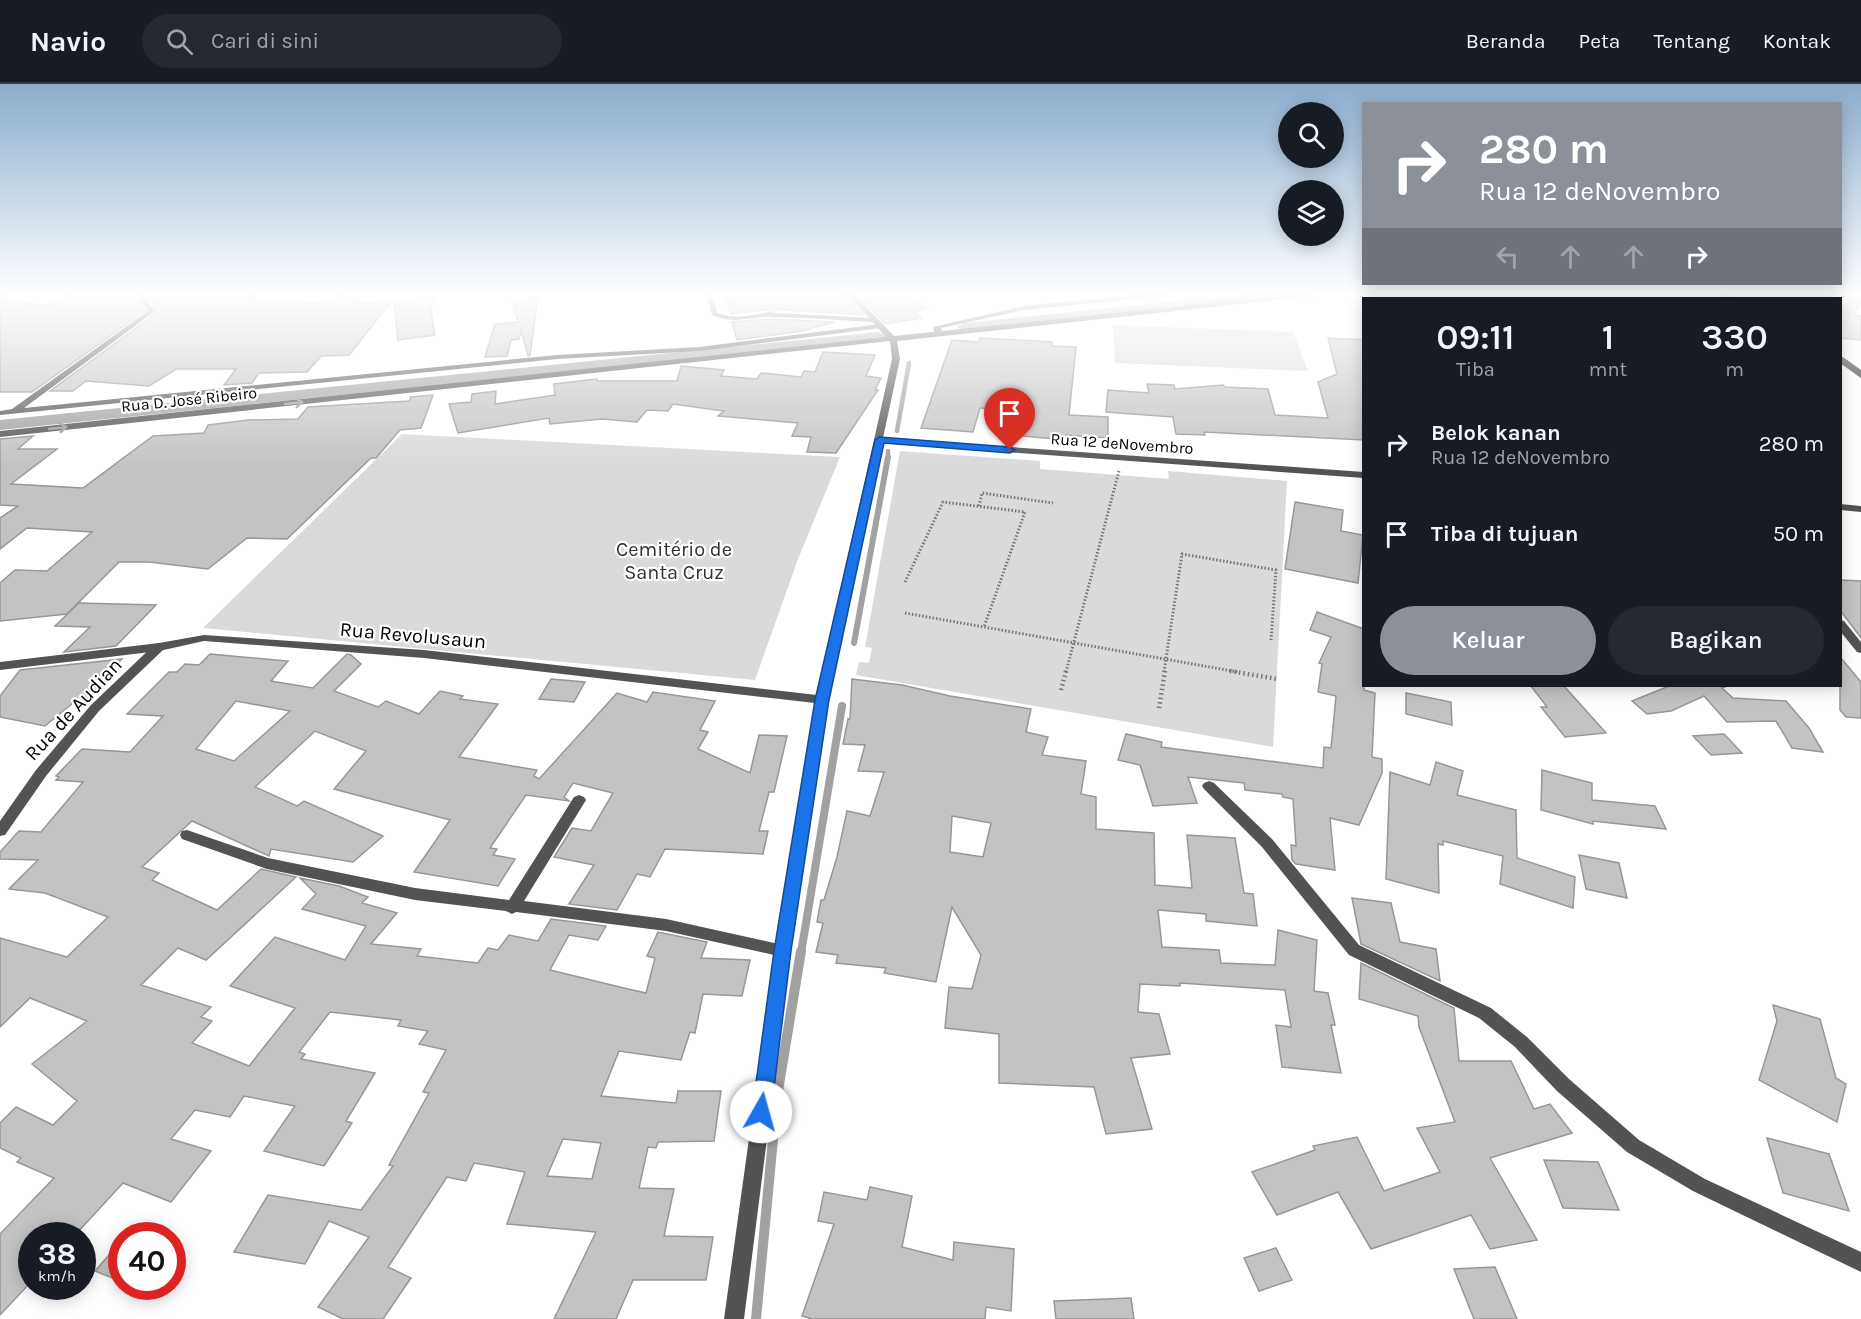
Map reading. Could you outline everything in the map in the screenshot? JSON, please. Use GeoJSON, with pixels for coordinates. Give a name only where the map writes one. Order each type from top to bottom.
{"type":"FeatureCollection","features":[{"type":"Feature","properties":{"kind":"main road"},"geometry":{"type":"LineString","coordinates":[[1842,360],[1861,375]]}},
{"type":"Feature","properties":{"kind":"street"},"geometry":{"type":"LineString","coordinates":[[14,412],[96,352]]}},
{"type":"Feature","properties":{"kind":"street"},"geometry":{"type":"LineString","coordinates":[[0,413],[557,357],[658,352]]}},
{"type":"Feature","properties":{"kind":"street","name":"Rua D. José Ribeiro"},"geometry":{"type":"LineString","coordinates":[[0,434],[782,352]]}},
{"type":"Feature","properties":{"kind":"street"},"geometry":{"type":"LineString","coordinates":[[734,1319],[783,951],[822,700],[896,359],[895,352]]}},
{"type":"Feature","properties":{"kind":"street","name":"Rua 12 deNovembro"},"geometry":{"type":"LineString","coordinates":[[879,440],[1362,475]]}},
{"type":"Feature","properties":{"kind":"street"},"geometry":{"type":"LineString","coordinates":[[1842,507],[1861,509]]}},
{"type":"Feature","properties":{"kind":"street"},"geometry":{"type":"LineString","coordinates":[[1842,625],[1861,649]]}},
{"type":"Feature","properties":{"kind":"street","name":"Rua Revolusaun"},"geometry":{"type":"LineString","coordinates":[[0,666],[159,647],[204,638],[424,654],[822,700]]}},
{"type":"Feature","properties":{"kind":"street","name":"Rua de Audian"},"geometry":{"type":"LineString","coordinates":[[0,831],[40,772],[95,708],[159,647]]}},
{"type":"Feature","properties":{"kind":"street"},"geometry":{"type":"LineString","coordinates":[[1209,786],[1267,843],[1354,950],[1485,1012],[1521,1042],[1563,1085],[1633,1146],[1698,1185],[1861,1262]]}},
{"type":"Feature","properties":{"kind":"street"},"geometry":{"type":"LineString","coordinates":[[512,908],[579,800]]}},
{"type":"Feature","properties":{"kind":"street"},"geometry":{"type":"LineString","coordinates":[[188,835],[278,865],[415,894],[512,908],[666,925],[783,951]]}},
{"type":"Feature","properties":{"kind":"path"},"geometry":{"type":"LineString","coordinates":[[1061,690],[1119,479],[1119,459]]}},
{"type":"Feature","properties":{"kind":"path"},"geometry":{"type":"LineString","coordinates":[[979,506],[982,493],[1053,503]]}},
{"type":"Feature","properties":{"kind":"path"},"geometry":{"type":"LineString","coordinates":[[905,582],[943,502],[1025,512],[984,627]]}},
{"type":"Feature","properties":{"kind":"path"},"geometry":{"type":"LineString","coordinates":[[1160,708],[1182,554],[1276,570],[1271,640]]}},
{"type":"Feature","properties":{"kind":"path"},"geometry":{"type":"LineString","coordinates":[[905,613],[1277,679]]}},
{"type":"Feature","properties":{"kind":"green space"},"geometry":{"type":"Polygon","coordinates":[[[1114,352],[1301,352],[1308,371],[1115,363],[1114,352]]]}},
{"type":"Feature","properties":{"kind":"green space","name":"Cemitério de Santa Cruz"},"geometry":{"type":"Polygon","coordinates":[[[402,434],[840,457],[798,559],[755,680],[203,628],[402,434]]]}},
{"type":"Feature","properties":{"kind":"green space"},"geometry":{"type":"Polygon","coordinates":[[[900,451],[1040,461],[1040,469],[1169,479],[1168,471],[1287,481],[1273,747],[856,675],[859,662],[869,663],[872,648],[865,647],[900,451]]]}},
{"type":"Feature","properties":{"kind":"building"},"geometry":{"type":"Polygon","coordinates":[[[0,352],[88,352],[32,392],[0,392],[0,352]]]}},
{"type":"Feature","properties":{"kind":"building"},"geometry":{"type":"Polygon","coordinates":[[[104,352],[352,352],[349,355],[321,356],[307,372],[259,373],[252,383],[224,385],[236,369],[176,369],[149,386],[86,381],[73,391],[50,391],[104,352]]]}},
{"type":"Feature","properties":{"kind":"building"},"geometry":{"type":"Polygon","coordinates":[[[487,352],[508,352],[507,356],[485,357],[487,352]]]}},
{"type":"Feature","properties":{"kind":"building"},"geometry":{"type":"Polygon","coordinates":[[[823,352],[875,355],[866,376],[881,378],[875,390],[878,390],[836,453],[807,452],[811,437],[792,436],[798,423],[718,416],[724,411],[673,404],[668,411],[647,410],[637,422],[602,419],[550,424],[549,418],[458,433],[449,404],[471,402],[472,394],[496,391],[495,404],[555,395],[554,384],[597,379],[597,381],[677,381],[681,366],[724,370],[721,376],[757,379],[761,373],[801,377],[804,371],[815,372],[823,352]]]}},
{"type":"Feature","properties":{"kind":"building"},"geometry":{"type":"Polygon","coordinates":[[[948,352],[1076,352],[1069,415],[1108,417],[1108,438],[1066,435],[1066,440],[1009,435],[1014,410],[980,408],[973,432],[921,428],[948,352]]]}},
{"type":"Feature","properties":{"kind":"building"},"geometry":{"type":"Polygon","coordinates":[[[1331,352],[1362,352],[1362,440],[1204,432],[1205,435],[1176,434],[1173,417],[1106,412],[1108,390],[1149,393],[1147,384],[1174,385],[1175,389],[1223,385],[1225,387],[1268,389],[1275,415],[1328,418],[1318,382],[1337,374],[1331,352]]]}},
{"type":"Feature","properties":{"kind":"building"},"geometry":{"type":"Polygon","coordinates":[[[433,395],[421,428],[400,430],[376,458],[371,458],[287,539],[247,538],[208,569],[149,562],[119,562],[67,614],[0,621],[0,583],[15,570],[47,571],[92,532],[27,528],[0,549],[0,518],[18,506],[0,505],[0,439],[33,436],[18,449],[57,449],[11,484],[83,488],[153,436],[204,433],[208,425],[248,420],[298,419],[308,407],[409,401],[411,397],[433,395]]]}},
{"type":"Feature","properties":{"kind":"building"},"geometry":{"type":"Polygon","coordinates":[[[1295,502],[1343,510],[1341,531],[1362,535],[1358,583],[1285,569],[1295,502]]]}},
{"type":"Feature","properties":{"kind":"building"},"geometry":{"type":"Polygon","coordinates":[[[1842,580],[1861,581],[1861,638],[1842,613],[1842,580]]]}},
{"type":"Feature","properties":{"kind":"building"},"geometry":{"type":"Polygon","coordinates":[[[79,603],[156,605],[116,646],[64,652],[90,627],[55,626],[79,603]]]}},
{"type":"Feature","properties":{"kind":"building"},"geometry":{"type":"Polygon","coordinates":[[[1317,612],[1362,628],[1362,687],[1364,690],[1375,693],[1372,757],[1382,759],[1382,773],[1359,825],[1330,818],[1335,870],[1296,864],[1292,860],[1291,845],[1296,846],[1293,799],[1283,797],[1282,794],[1245,790],[1244,783],[1188,777],[1197,803],[1153,806],[1140,765],[1118,760],[1126,734],[1162,742],[1161,747],[1323,768],[1324,747],[1331,748],[1336,696],[1318,692],[1322,664],[1319,663],[1331,637],[1310,630],[1317,612]]]}},
{"type":"Feature","properties":{"kind":"building"},"geometry":{"type":"Polygon","coordinates":[[[210,654],[288,661],[271,681],[313,688],[347,654],[351,655],[361,664],[334,691],[378,707],[386,701],[419,714],[440,691],[463,696],[460,699],[498,704],[459,757],[537,770],[534,776],[539,779],[617,693],[647,702],[653,692],[715,701],[700,730],[708,732],[698,749],[750,773],[759,735],[787,736],[774,792],[769,792],[759,831],[768,831],[763,854],[665,849],[650,877],[637,874],[617,910],[569,904],[594,865],[554,857],[572,828],[591,831],[613,793],[573,783],[564,797],[569,801],[526,795],[490,848],[497,849],[493,855],[515,859],[498,886],[414,872],[450,820],[334,789],[366,751],[315,731],[255,787],[297,806],[304,801],[383,836],[353,862],[271,849],[269,856],[192,821],[142,867],[159,873],[152,880],[217,910],[261,869],[296,877],[206,960],[178,948],[141,985],[211,1007],[201,1017],[212,1021],[192,1043],[249,1066],[295,1008],[230,986],[275,937],[345,960],[366,926],[302,909],[316,894],[300,878],[339,886],[368,897],[362,903],[397,913],[371,944],[421,949],[417,956],[478,963],[488,948],[498,950],[509,935],[538,941],[551,919],[606,926],[598,940],[569,935],[550,970],[646,993],[655,958],[647,956],[658,932],[707,942],[701,958],[750,960],[742,996],[703,994],[695,1033],[690,1032],[681,1060],[619,1051],[601,1096],[676,1103],[678,1091],[721,1091],[714,1141],[658,1142],[656,1148],[648,1147],[639,1188],[674,1189],[664,1236],[713,1237],[706,1280],[633,1280],[616,1319],[554,1319],[596,1232],[507,1224],[525,1172],[474,1163],[466,1181],[447,1177],[388,1267],[411,1278],[383,1319],[343,1319],[318,1307],[369,1237],[329,1221],[305,1264],[234,1252],[268,1195],[361,1210],[393,1166],[389,1165],[429,1093],[423,1092],[446,1050],[419,1044],[428,1031],[398,1026],[401,1020],[330,1012],[299,1052],[305,1054],[301,1059],[375,1073],[346,1121],[352,1123],[324,1166],[264,1151],[295,1106],[244,1096],[230,1117],[195,1110],[171,1139],[211,1151],[171,1202],[123,1183],[87,1222],[18,1222],[18,1296],[0,1315],[0,1234],[54,1178],[17,1162],[21,1158],[0,1148],[0,1123],[16,1107],[53,1125],[77,1101],[32,1064],[87,1021],[30,998],[0,1027],[0,938],[67,957],[108,917],[45,893],[9,889],[38,860],[0,859],[0,852],[19,831],[41,832],[83,782],[56,780],[59,777],[56,776],[82,749],[130,752],[163,716],[127,714],[169,672],[177,672],[185,664],[199,665],[210,654]],[[236,701],[196,749],[234,761],[290,711],[236,701]],[[563,1139],[547,1176],[592,1179],[601,1143],[563,1139]]]}},
{"type":"Feature","properties":{"kind":"building"},"geometry":{"type":"Polygon","coordinates":[[[122,659],[97,684],[104,685],[80,704],[73,703],[45,726],[0,717],[0,696],[20,670],[122,659]]]}},
{"type":"Feature","properties":{"kind":"building"},"geometry":{"type":"Polygon","coordinates":[[[1842,659],[1861,682],[1861,718],[1846,717],[1840,710],[1842,659]]]}},
{"type":"Feature","properties":{"kind":"building"},"geometry":{"type":"Polygon","coordinates":[[[551,679],[585,682],[574,702],[539,699],[551,679]]]}},
{"type":"Feature","properties":{"kind":"building"},"geometry":{"type":"Polygon","coordinates":[[[852,679],[902,685],[950,696],[1031,709],[1026,732],[1048,737],[1042,755],[1086,761],[1081,794],[1096,797],[1096,829],[1154,833],[1155,885],[1192,888],[1187,835],[1235,838],[1244,893],[1253,894],[1257,926],[1206,921],[1206,914],[1158,910],[1162,947],[1219,950],[1221,963],[1275,965],[1278,930],[1317,940],[1314,991],[1328,993],[1335,1025],[1331,1025],[1341,1073],[1282,1067],[1276,1025],[1291,1027],[1285,990],[1180,983],[1180,986],[1140,984],[1138,1012],[1159,1014],[1170,1054],[1131,1058],[1152,1129],[1106,1134],[1094,1087],[999,1083],[999,1034],[945,1028],[949,987],[972,989],[981,955],[952,907],[936,982],[884,973],[886,968],[836,963],[838,955],[816,952],[823,923],[817,922],[821,900],[824,900],[837,857],[847,811],[870,816],[884,772],[858,771],[865,745],[843,744],[848,719],[850,719],[852,679]],[[952,816],[950,852],[983,857],[991,823],[952,816]]]}},
{"type":"Feature","properties":{"kind":"building"},"geometry":{"type":"Polygon","coordinates":[[[1532,687],[1565,687],[1606,733],[1565,737],[1541,707],[1547,707],[1532,687]]]}},
{"type":"Feature","properties":{"kind":"building"},"geometry":{"type":"Polygon","coordinates":[[[1667,687],[1724,687],[1722,688],[1733,698],[1786,701],[1809,728],[1823,752],[1792,748],[1776,721],[1727,722],[1704,696],[1671,711],[1647,714],[1632,701],[1667,687]]]}},
{"type":"Feature","properties":{"kind":"building"},"geometry":{"type":"Polygon","coordinates":[[[1406,693],[1451,702],[1452,725],[1406,714],[1406,693]]]}},
{"type":"Feature","properties":{"kind":"building"},"geometry":{"type":"Polygon","coordinates":[[[1724,734],[1742,753],[1711,755],[1693,736],[1724,734]]]}},
{"type":"Feature","properties":{"kind":"building"},"geometry":{"type":"Polygon","coordinates":[[[1436,762],[1463,771],[1457,795],[1516,810],[1517,858],[1575,877],[1573,908],[1500,884],[1503,856],[1443,841],[1443,845],[1438,844],[1439,893],[1386,879],[1390,772],[1430,785],[1436,762]]]}},
{"type":"Feature","properties":{"kind":"building"},"geometry":{"type":"Polygon","coordinates":[[[1542,770],[1592,783],[1592,800],[1655,806],[1666,829],[1593,821],[1593,824],[1541,810],[1542,770]]]}},
{"type":"Feature","properties":{"kind":"building"},"geometry":{"type":"Polygon","coordinates":[[[1579,855],[1619,863],[1627,898],[1586,889],[1579,855]]]}},
{"type":"Feature","properties":{"kind":"building"},"geometry":{"type":"Polygon","coordinates":[[[1352,898],[1391,903],[1400,942],[1436,949],[1440,981],[1361,944],[1352,898]]]}},
{"type":"Feature","properties":{"kind":"building"},"geometry":{"type":"Polygon","coordinates":[[[1361,963],[1454,1008],[1459,1061],[1511,1061],[1534,1109],[1550,1104],[1572,1133],[1490,1158],[1537,1240],[1490,1249],[1471,1215],[1371,1249],[1338,1192],[1277,1215],[1252,1172],[1315,1150],[1313,1146],[1357,1137],[1384,1191],[1440,1172],[1417,1128],[1455,1122],[1419,1027],[1418,1016],[1359,999],[1361,963]]]}},
{"type":"Feature","properties":{"kind":"building"},"geometry":{"type":"Polygon","coordinates":[[[1773,1005],[1820,1019],[1836,1078],[1846,1084],[1837,1122],[1759,1080],[1777,1021],[1773,1005]]]}},
{"type":"Feature","properties":{"kind":"building"},"geometry":{"type":"Polygon","coordinates":[[[1767,1138],[1829,1154],[1849,1211],[1783,1193],[1767,1138]]]}},
{"type":"Feature","properties":{"kind":"building"},"geometry":{"type":"Polygon","coordinates":[[[1544,1160],[1598,1162],[1619,1210],[1563,1208],[1544,1160]]]}},
{"type":"Feature","properties":{"kind":"building"},"geometry":{"type":"Polygon","coordinates":[[[870,1187],[912,1196],[902,1247],[953,1260],[954,1242],[1014,1249],[1011,1311],[986,1307],[985,1319],[812,1319],[802,1316],[834,1224],[818,1221],[824,1192],[867,1200],[870,1187]]]}},
{"type":"Feature","properties":{"kind":"building"},"geometry":{"type":"Polygon","coordinates":[[[1276,1248],[1292,1280],[1259,1291],[1244,1258],[1276,1248]]]}},
{"type":"Feature","properties":{"kind":"building"},"geometry":{"type":"Polygon","coordinates":[[[108,1256],[108,1276],[96,1270],[108,1256]]]}},
{"type":"Feature","properties":{"kind":"building"},"geometry":{"type":"Polygon","coordinates":[[[1495,1267],[1517,1319],[1474,1319],[1454,1269],[1495,1267]]]}},
{"type":"Feature","properties":{"kind":"building"},"geometry":{"type":"Polygon","coordinates":[[[1131,1298],[1134,1319],[1056,1319],[1054,1301],[1131,1298]]]}},
{"type":"Feature","properties":{"kind":"waterway"},"geometry":{"type":"LineString","coordinates":[[0,425],[725,352]]}},
{"type":"Feature","properties":{"kind":"waterway"},"geometry":{"type":"LineString","coordinates":[[897,431],[909,363]]}},
{"type":"Feature","properties":{"kind":"waterway"},"geometry":{"type":"LineString","coordinates":[[888,451],[888,457]]}},
{"type":"Feature","properties":{"kind":"waterway"},"geometry":{"type":"LineString","coordinates":[[854,643],[888,457]]}},
{"type":"Feature","properties":{"kind":"waterway"},"geometry":{"type":"LineString","coordinates":[[801,953],[842,706]]}},
{"type":"Feature","properties":{"kind":"waterway"},"geometry":{"type":"LineString","coordinates":[[756,1319],[777,1097],[801,951]]}},
{"type":"Feature","properties":{"kind":"route"},"geometry":{"type":"LineString","coordinates":[[761,1112],[783,951],[822,700],[879,440],[1010,450]]}}]}
